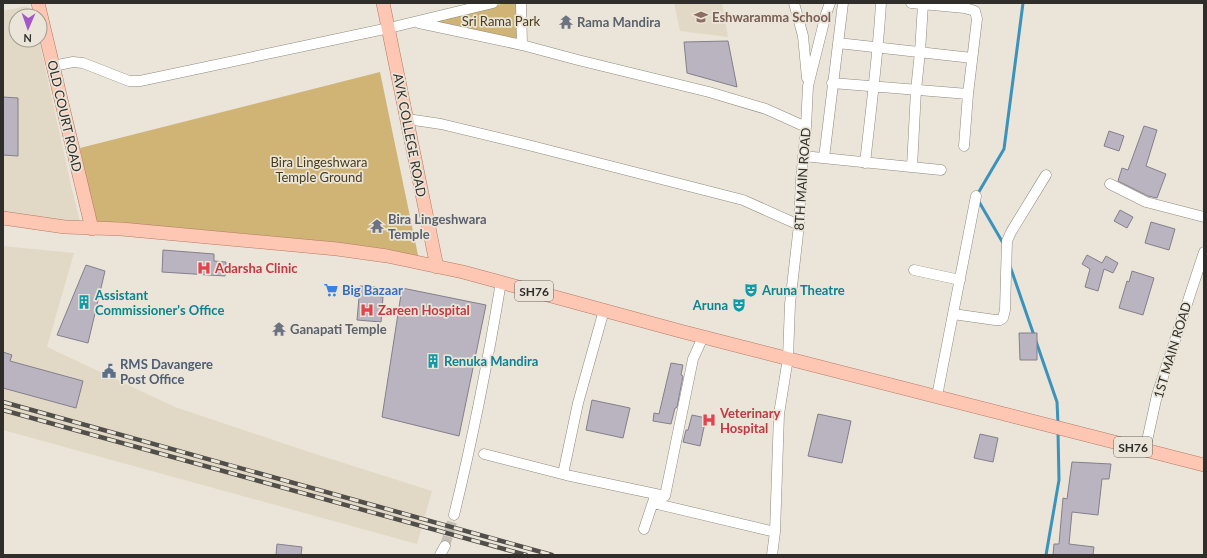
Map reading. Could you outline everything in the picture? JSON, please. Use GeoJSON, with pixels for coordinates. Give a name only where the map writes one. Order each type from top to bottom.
{"type":"FeatureCollection","features":[{"type":"Feature","properties":{"kind":"main road","name":"OLD COURT ROAD"},"geometry":{"type":"LineString","coordinates":[[38,3],[92,229]]}},
{"type":"Feature","properties":{"kind":"main road","name":"AVK COLLEGE ROAD"},"geometry":{"type":"LineString","coordinates":[[383,3],[437,267]]}},
{"type":"Feature","properties":{"kind":"main road","name":"SH76"},"geometry":{"type":"LineString","coordinates":[[3,218],[65,227],[120,230],[337,249],[387,256],[501,282],[702,336],[1204,465]]}},
{"type":"Feature","properties":{"kind":"street"},"geometry":{"type":"LineString","coordinates":[[53,66],[73,62],[83,63],[129,81],[140,81],[389,28],[493,3]]}},
{"type":"Feature","properties":{"kind":"street"},"geometry":{"type":"LineString","coordinates":[[521,3],[522,45]]}},
{"type":"Feature","properties":{"kind":"street"},"geometry":{"type":"LineString","coordinates":[[794,3],[804,36],[808,86]]}},
{"type":"Feature","properties":{"kind":"street","name":"8TH MAIN ROAD"},"geometry":{"type":"LineString","coordinates":[[772,555],[779,414],[788,358],[790,304],[799,225],[808,86],[830,3]]}},
{"type":"Feature","properties":{"kind":"street"},"geometry":{"type":"LineString","coordinates":[[824,158],[843,3]]}},
{"type":"Feature","properties":{"kind":"street"},"geometry":{"type":"LineString","coordinates":[[865,162],[873,86],[879,47],[881,3]]}},
{"type":"Feature","properties":{"kind":"street"},"geometry":{"type":"LineString","coordinates":[[911,3],[965,8],[975,11],[977,19],[968,94],[964,146]]}},
{"type":"Feature","properties":{"kind":"street"},"geometry":{"type":"LineString","coordinates":[[912,167],[923,4]]}},
{"type":"Feature","properties":{"kind":"street"},"geometry":{"type":"LineString","coordinates":[[415,22],[522,45],[710,92],[766,109],[806,127]]}},
{"type":"Feature","properties":{"kind":"street"},"geometry":{"type":"LineString","coordinates":[[838,43],[972,58]]}},
{"type":"Feature","properties":{"kind":"street"},"geometry":{"type":"LineString","coordinates":[[832,83],[968,94]]}},
{"type":"Feature","properties":{"kind":"street"},"geometry":{"type":"LineString","coordinates":[[407,118],[441,124],[532,146],[743,200],[799,225]]}},
{"type":"Feature","properties":{"kind":"street"},"geometry":{"type":"LineString","coordinates":[[803,156],[941,170]]}},
{"type":"Feature","properties":{"kind":"street"},"geometry":{"type":"LineString","coordinates":[[953,314],[995,320],[1000,320],[1003,318],[1005,310],[1007,241],[1046,174]]}},
{"type":"Feature","properties":{"kind":"street"},"geometry":{"type":"LineString","coordinates":[[1110,184],[1146,202],[1204,217]]}},
{"type":"Feature","properties":{"kind":"street"},"geometry":{"type":"LineString","coordinates":[[937,396],[976,196]]}},
{"type":"Feature","properties":{"kind":"street","name":"1ST MAIN ROAD"},"geometry":{"type":"LineString","coordinates":[[1145,450],[1157,395],[1204,252]]}},
{"type":"Feature","properties":{"kind":"street"},"geometry":{"type":"LineString","coordinates":[[914,270],[960,280]]}},
{"type":"Feature","properties":{"kind":"street"},"geometry":{"type":"LineString","coordinates":[[454,515],[469,455],[501,282]]}},
{"type":"Feature","properties":{"kind":"street"},"geometry":{"type":"LineString","coordinates":[[563,474],[578,403],[604,310]]}},
{"type":"Feature","properties":{"kind":"street"},"geometry":{"type":"LineString","coordinates":[[654,499],[665,496],[693,359],[702,336]]}},
{"type":"Feature","properties":{"kind":"street"},"geometry":{"type":"LineString","coordinates":[[484,454],[563,474],[774,532]]}},
{"type":"Feature","properties":{"kind":"street"},"geometry":{"type":"LineString","coordinates":[[644,529],[654,499]]}},
{"type":"Feature","properties":{"kind":"shaded area","name":"Eshwaramma School"},"geometry":{"type":"Polygon","coordinates":[[[674,3],[722,3],[728,37],[680,31],[674,3]]]}},
{"type":"Feature","properties":{"kind":"shaded area"},"geometry":{"type":"Polygon","coordinates":[[[27,6],[28,8],[17,8],[27,6]]]}},
{"type":"Feature","properties":{"kind":"shaded area"},"geometry":{"type":"Polygon","coordinates":[[[8,10],[8,48],[41,48],[82,229],[3,220],[3,11],[8,10]]]}},
{"type":"Feature","properties":{"kind":"shaded area"},"geometry":{"type":"Polygon","coordinates":[[[3,246],[74,253],[47,347],[175,407],[432,491],[417,544],[3,430],[3,246]]]}},
{"type":"Feature","properties":{"kind":"green space","name":"Sri Rama Park"},"geometry":{"type":"Polygon","coordinates":[[[506,3],[517,3],[520,43],[427,22],[506,3]]]}},
{"type":"Feature","properties":{"kind":"green space","name":"Bira Lingeshwara Temple Ground"},"geometry":{"type":"Polygon","coordinates":[[[380,72],[419,260],[97,226],[80,148],[380,72]]]}},
{"type":"Feature","properties":{"kind":"building"},"geometry":{"type":"Polygon","coordinates":[[[728,41],[737,87],[687,73],[684,42],[728,41]]]}},
{"type":"Feature","properties":{"kind":"building"},"geometry":{"type":"Polygon","coordinates":[[[3,97],[18,98],[18,156],[3,155],[3,97]]]}},
{"type":"Feature","properties":{"kind":"building"},"geometry":{"type":"Polygon","coordinates":[[[1144,126],[1157,130],[1146,166],[1166,174],[1157,198],[1148,196],[1118,181],[1122,168],[1128,170],[1144,126]]]}},
{"type":"Feature","properties":{"kind":"building"},"geometry":{"type":"Polygon","coordinates":[[[1109,131],[1124,136],[1119,151],[1104,146],[1109,131]]]}},
{"type":"Feature","properties":{"kind":"building"},"geometry":{"type":"Polygon","coordinates":[[[1120,210],[1133,217],[1127,228],[1114,221],[1120,210]]]}},
{"type":"Feature","properties":{"kind":"building"},"geometry":{"type":"Polygon","coordinates":[[[1151,222],[1175,229],[1169,250],[1145,243],[1151,222]]]}},
{"type":"Feature","properties":{"kind":"building"},"geometry":{"type":"Polygon","coordinates":[[[163,250],[214,254],[214,261],[226,262],[225,276],[162,272],[163,250]]]}},
{"type":"Feature","properties":{"kind":"building"},"geometry":{"type":"Polygon","coordinates":[[[1087,255],[1102,263],[1106,256],[1118,263],[1113,273],[1104,269],[1098,291],[1085,287],[1090,269],[1082,264],[1087,255]]]}},
{"type":"Feature","properties":{"kind":"building","name":"Assistant Commissioner's Office"},"geometry":{"type":"Polygon","coordinates":[[[86,265],[105,271],[88,343],[57,335],[86,265]]]}},
{"type":"Feature","properties":{"kind":"building"},"geometry":{"type":"Polygon","coordinates":[[[1132,271],[1154,278],[1143,315],[1119,308],[1127,281],[1129,282],[1132,271]]]}},
{"type":"Feature","properties":{"kind":"building"},"geometry":{"type":"Polygon","coordinates":[[[360,286],[376,287],[376,296],[383,297],[381,322],[357,320],[360,286]]]}},
{"type":"Feature","properties":{"kind":"building","name":"Renuka Mandira"},"geometry":{"type":"Polygon","coordinates":[[[402,288],[486,305],[459,436],[382,417],[402,288]]]}},
{"type":"Feature","properties":{"kind":"building"},"geometry":{"type":"Polygon","coordinates":[[[1019,333],[1037,333],[1037,360],[1020,360],[1019,333]]]}},
{"type":"Feature","properties":{"kind":"building"},"geometry":{"type":"Polygon","coordinates":[[[3,352],[12,355],[10,361],[83,381],[76,408],[3,388],[3,352]]]}},
{"type":"Feature","properties":{"kind":"building"},"geometry":{"type":"Polygon","coordinates":[[[671,363],[683,365],[681,375],[683,376],[677,407],[675,408],[671,424],[653,421],[654,413],[659,414],[671,363]]]}},
{"type":"Feature","properties":{"kind":"building"},"geometry":{"type":"Polygon","coordinates":[[[592,400],[630,408],[623,438],[586,430],[592,400]]]}},
{"type":"Feature","properties":{"kind":"building"},"geometry":{"type":"Polygon","coordinates":[[[818,414],[851,421],[842,463],[808,456],[818,414]]]}},
{"type":"Feature","properties":{"kind":"building"},"geometry":{"type":"Polygon","coordinates":[[[692,415],[706,418],[700,446],[683,442],[692,415]]]}},
{"type":"Feature","properties":{"kind":"building"},"geometry":{"type":"Polygon","coordinates":[[[980,434],[998,438],[993,462],[974,458],[980,434]]]}},
{"type":"Feature","properties":{"kind":"building"},"geometry":{"type":"Polygon","coordinates":[[[1072,462],[1111,464],[1109,479],[1102,479],[1098,515],[1072,512],[1069,544],[1094,547],[1093,555],[1053,555],[1054,544],[1059,544],[1063,498],[1067,499],[1072,462]]]}},
{"type":"Feature","properties":{"kind":"building"},"geometry":{"type":"Polygon","coordinates":[[[277,544],[302,547],[301,555],[276,555],[277,544]]]}},
{"type":"Feature","properties":{"kind":"waterway"},"geometry":{"type":"LineString","coordinates":[[977,195],[1004,149],[1023,3]]}},
{"type":"Feature","properties":{"kind":"waterway"},"geometry":{"type":"LineString","coordinates":[[978,200],[1003,243]]}},
{"type":"Feature","properties":{"kind":"waterway"},"geometry":{"type":"LineString","coordinates":[[1010,266],[1057,402],[1058,424]]}},
{"type":"Feature","properties":{"kind":"waterway"},"geometry":{"type":"LineString","coordinates":[[1046,555],[1059,480],[1058,432]]}},
{"type":"Feature","properties":{"kind":"tunnel"},"geometry":{"type":"LineString","coordinates":[[445,546],[454,515]]}},
{"type":"Feature","properties":{"kind":"railway"},"geometry":{"type":"LineString","coordinates":[[3,402],[552,555]]}},
{"type":"Feature","properties":{"kind":"railway"},"geometry":{"type":"LineString","coordinates":[[3,410],[526,555]]}},
{"type":"Feature","properties":{"kind":"place","name":"Eshwaramma School"},"geometry":{"type":"Point","coordinates":[701,17]}},
{"type":"Feature","properties":{"kind":"place","name":"Rama Mandira"},"geometry":{"type":"Point","coordinates":[566,22]}},
{"type":"Feature","properties":{"kind":"place","name":"Bira Lingeshwara Temple"},"geometry":{"type":"Point","coordinates":[377,226]}},
{"type":"Feature","properties":{"kind":"place","name":"Adarsha Clinic"},"geometry":{"type":"Point","coordinates":[204,268]}},
{"type":"Feature","properties":{"kind":"place","name":"Big Bazaar"},"geometry":{"type":"Point","coordinates":[331,290]}},
{"type":"Feature","properties":{"kind":"place","name":"Aruna Theatre"},"geometry":{"type":"Point","coordinates":[751,290]}},
{"type":"Feature","properties":{"kind":"place","name":"Assistant Commissioner's Office"},"geometry":{"type":"Point","coordinates":[84,302]}},
{"type":"Feature","properties":{"kind":"place","name":"Aruna"},"geometry":{"type":"Point","coordinates":[739,305]}},
{"type":"Feature","properties":{"kind":"place","name":"Zareen Hospital"},"geometry":{"type":"Point","coordinates":[367,310]}},
{"type":"Feature","properties":{"kind":"place","name":"Ganapati Temple"},"geometry":{"type":"Point","coordinates":[279,329]}},
{"type":"Feature","properties":{"kind":"place","name":"Renuka Mandira"},"geometry":{"type":"Point","coordinates":[433,361]}},
{"type":"Feature","properties":{"kind":"place","name":"RMS Davangere Post Office"},"geometry":{"type":"Point","coordinates":[109,371]}},
{"type":"Feature","properties":{"kind":"place","name":"Veterinary Hospital"},"geometry":{"type":"Point","coordinates":[709,420]}}]}
